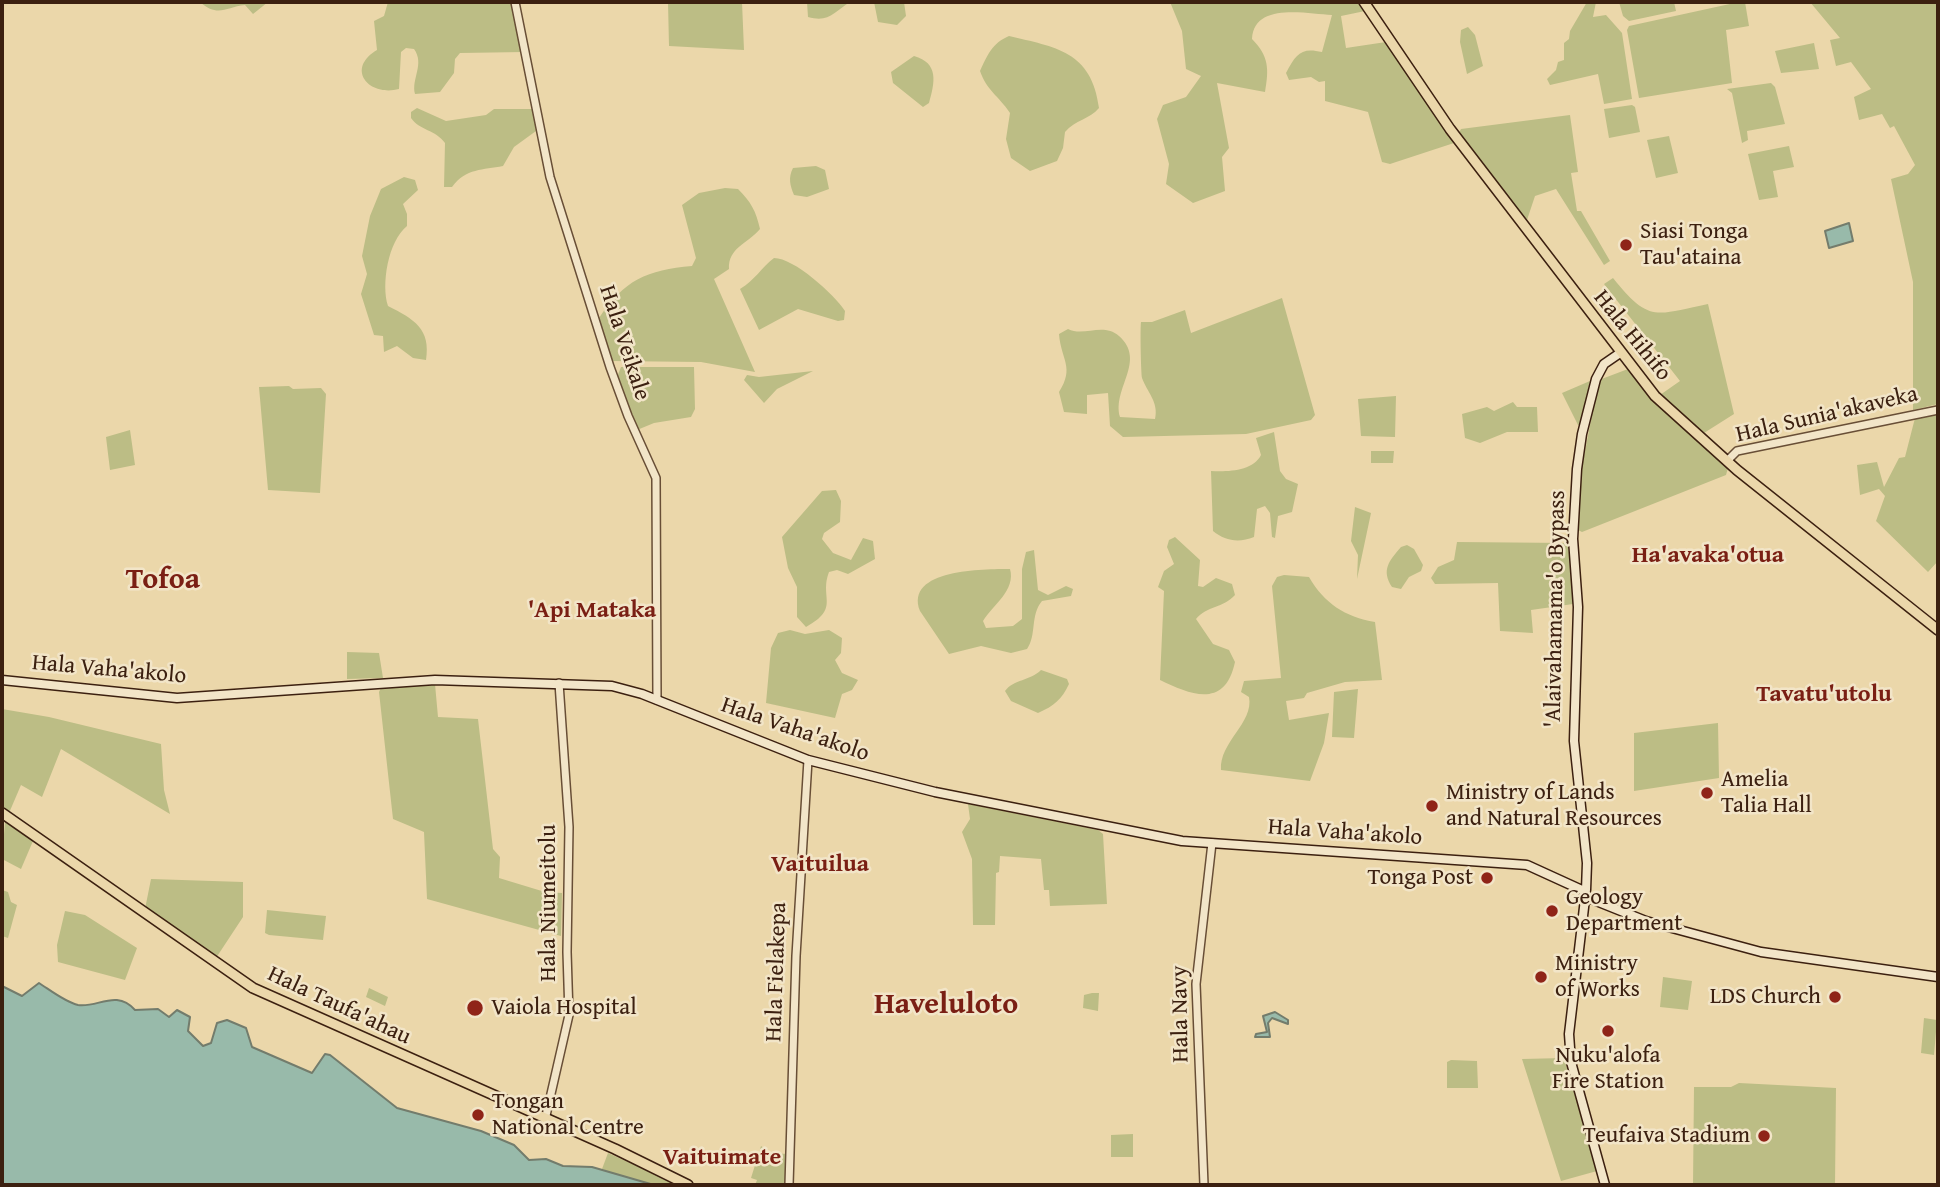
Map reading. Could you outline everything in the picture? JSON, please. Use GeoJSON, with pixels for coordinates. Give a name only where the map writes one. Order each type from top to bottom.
{"type":"FeatureCollection","features":[{"type":"Feature","properties":{"kind":"main road","name":"Hala Hihifo"},"geometry":{"type":"LineString","coordinates":[[1364,2],[1450,129],[1655,396],[1727,461],[1938,630]]}},
{"type":"Feature","properties":{"kind":"main road","name":"'Alaivahamama'o Bypass"},"geometry":{"type":"LineString","coordinates":[[1588,895],[1574,741],[1578,607],[1573,539],[1582,434],[1595,379],[1604,364],[1620,353]]}},
{"type":"Feature","properties":{"kind":"main road","name":"Hala Vaha'akolo"},"geometry":{"type":"LineString","coordinates":[[2,680],[177,698],[435,680],[612,686],[657,700],[808,760],[906,786],[1158,837],[1516,864],[1534,868],[1605,904],[1646,921],[1761,952],[1938,977]]}},
{"type":"Feature","properties":{"kind":"main road","name":"Hala Taufa'ahau"},"geometry":{"type":"LineString","coordinates":[[2,813],[253,988],[688,1185]]}},
{"type":"Feature","properties":{"kind":"main road"},"geometry":{"type":"LineString","coordinates":[[1571,886],[1587,878]]}},
{"type":"Feature","properties":{"kind":"main road"},"geometry":{"type":"LineString","coordinates":[[1588,895],[1569,1034],[1571,1062],[1605,1185]]}},
{"type":"Feature","properties":{"kind":"main road"},"geometry":{"type":"LineString","coordinates":[[1585,912],[1605,904]]}},
{"type":"Feature","properties":{"kind":"street","name":"Hala Veikale"},"geometry":{"type":"LineString","coordinates":[[515,2],[550,177],[610,367],[628,416],[656,478],[657,700]]}},
{"type":"Feature","properties":{"kind":"street","name":"Hala Sunia'akaveka"},"geometry":{"type":"LineString","coordinates":[[1727,461],[1737,451],[1938,411]]}},
{"type":"Feature","properties":{"kind":"street","name":"Hala Niumeitolu"},"geometry":{"type":"LineString","coordinates":[[545,1120],[569,1015],[566,951],[569,827],[559,683]]}},
{"type":"Feature","properties":{"kind":"street","name":"Hala Fielakepa"},"geometry":{"type":"LineString","coordinates":[[789,1185],[796,943],[808,760]]}},
{"type":"Feature","properties":{"kind":"street","name":"Hala Navy"},"geometry":{"type":"LineString","coordinates":[[1204,1185],[1196,984],[1212,843]]}},
{"type":"Feature","properties":{"kind":"green space"},"geometry":{"type":"Polygon","coordinates":[[[200,2],[268,2],[253,14],[245,5],[217,11],[200,2]]]}},
{"type":"Feature","properties":{"kind":"green space"},"geometry":{"type":"Polygon","coordinates":[[[388,2],[512,2],[524,52],[460,53],[455,59],[454,73],[440,92],[415,94],[418,60],[414,49],[406,48],[401,52],[399,89],[378,89],[365,80],[362,73],[368,57],[377,50],[374,21],[384,16],[388,2]]]}},
{"type":"Feature","properties":{"kind":"green space"},"geometry":{"type":"Polygon","coordinates":[[[668,2],[742,2],[744,50],[669,46],[668,2]]]}},
{"type":"Feature","properties":{"kind":"green space"},"geometry":{"type":"Polygon","coordinates":[[[807,2],[850,2],[821,19],[808,17],[807,2]]]}},
{"type":"Feature","properties":{"kind":"green space"},"geometry":{"type":"Polygon","coordinates":[[[874,2],[904,2],[906,16],[897,25],[878,22],[874,2]]]}},
{"type":"Feature","properties":{"kind":"green space"},"geometry":{"type":"Polygon","coordinates":[[[1170,2],[1358,2],[1365,11],[1341,16],[1346,48],[1386,42],[1454,143],[1390,164],[1382,162],[1368,112],[1325,101],[1325,81],[1319,82],[1311,77],[1289,80],[1286,73],[1293,61],[1304,51],[1322,52],[1332,15],[1296,12],[1271,15],[1255,27],[1252,39],[1265,57],[1265,92],[1217,83],[1229,148],[1222,157],[1225,191],[1193,203],[1166,184],[1169,164],[1157,119],[1163,105],[1186,97],[1201,76],[1186,69],[1182,31],[1170,2]]]}},
{"type":"Feature","properties":{"kind":"green space"},"geometry":{"type":"Polygon","coordinates":[[[1587,2],[1596,2],[1593,17],[1606,15],[1622,33],[1632,99],[1604,104],[1598,74],[1550,85],[1547,79],[1556,70],[1558,62],[1564,60],[1564,43],[1569,39],[1570,31],[1587,2]]]}},
{"type":"Feature","properties":{"kind":"green space"},"geometry":{"type":"Polygon","coordinates":[[[1619,2],[1674,2],[1676,11],[1629,21],[1623,16],[1619,2]]]}},
{"type":"Feature","properties":{"kind":"green space"},"geometry":{"type":"Polygon","coordinates":[[[1745,2],[1749,26],[1726,30],[1732,83],[1639,98],[1627,30],[1629,26],[1745,2]]]}},
{"type":"Feature","properties":{"kind":"green space"},"geometry":{"type":"Polygon","coordinates":[[[1810,2],[1938,2],[1938,404],[1913,410],[1913,282],[1891,179],[1908,174],[1915,165],[1894,126],[1890,128],[1882,114],[1859,120],[1854,97],[1871,89],[1851,62],[1836,66],[1830,40],[1840,38],[1810,2]]]}},
{"type":"Feature","properties":{"kind":"green space"},"geometry":{"type":"Polygon","coordinates":[[[1468,27],[1475,35],[1483,66],[1467,74],[1460,42],[1461,30],[1468,27]]]}},
{"type":"Feature","properties":{"kind":"green space"},"geometry":{"type":"Polygon","coordinates":[[[1009,36],[1056,49],[1080,63],[1095,89],[1099,108],[1065,132],[1063,148],[1057,161],[1030,171],[1011,158],[1006,139],[1010,113],[989,88],[980,71],[994,46],[1009,36]]]}},
{"type":"Feature","properties":{"kind":"green space"},"geometry":{"type":"Polygon","coordinates":[[[1814,43],[1819,69],[1781,73],[1775,51],[1814,43]]]}},
{"type":"Feature","properties":{"kind":"green space"},"geometry":{"type":"Polygon","coordinates":[[[914,56],[928,63],[933,74],[929,103],[923,107],[893,83],[891,72],[914,56]]]}},
{"type":"Feature","properties":{"kind":"green space"},"geometry":{"type":"Polygon","coordinates":[[[1771,83],[1775,87],[1785,124],[1747,131],[1748,140],[1742,143],[1732,93],[1727,89],[1771,83]]]}},
{"type":"Feature","properties":{"kind":"green space"},"geometry":{"type":"Polygon","coordinates":[[[1632,105],[1635,107],[1640,132],[1609,138],[1604,109],[1632,105]]]}},
{"type":"Feature","properties":{"kind":"green space"},"geometry":{"type":"Polygon","coordinates":[[[417,108],[446,121],[486,115],[494,109],[533,109],[536,131],[514,147],[503,166],[469,173],[452,187],[444,187],[445,143],[411,118],[411,112],[417,108]]]}},
{"type":"Feature","properties":{"kind":"green space"},"geometry":{"type":"Polygon","coordinates":[[[1570,115],[1578,172],[1571,173],[1577,211],[1581,211],[1610,261],[1604,265],[1556,189],[1535,196],[1526,223],[1459,133],[1461,129],[1570,115]]]}},
{"type":"Feature","properties":{"kind":"green space"},"geometry":{"type":"Polygon","coordinates":[[[1669,136],[1678,173],[1656,178],[1647,140],[1669,136]]]}},
{"type":"Feature","properties":{"kind":"green space"},"geometry":{"type":"Polygon","coordinates":[[[1789,146],[1794,167],[1773,171],[1778,197],[1759,200],[1748,154],[1789,146]]]}},
{"type":"Feature","properties":{"kind":"green space"},"geometry":{"type":"Polygon","coordinates":[[[816,166],[825,170],[829,189],[807,197],[794,195],[790,182],[793,168],[816,166]]]}},
{"type":"Feature","properties":{"kind":"green space"},"geometry":{"type":"Polygon","coordinates":[[[404,177],[415,180],[418,190],[403,204],[407,214],[407,226],[400,233],[391,252],[386,275],[386,297],[388,306],[419,326],[426,340],[426,360],[413,358],[397,346],[384,352],[383,336],[374,335],[361,294],[367,274],[362,256],[370,216],[381,189],[404,177]]]}},
{"type":"Feature","properties":{"kind":"green space"},"geometry":{"type":"Polygon","coordinates":[[[725,188],[738,189],[746,198],[755,212],[760,229],[735,251],[729,269],[714,279],[755,372],[701,362],[612,361],[599,318],[618,294],[638,279],[662,270],[692,266],[696,258],[682,205],[699,193],[725,188]]]}},
{"type":"Feature","properties":{"kind":"green space"},"geometry":{"type":"Polygon","coordinates":[[[774,258],[792,264],[823,287],[845,311],[844,320],[838,321],[798,309],[759,330],[740,289],[774,258]]]}},
{"type":"Feature","properties":{"kind":"green space"},"geometry":{"type":"Polygon","coordinates":[[[1613,278],[1636,303],[1654,312],[1676,311],[1708,304],[1734,414],[1704,433],[1660,395],[1680,381],[1604,284],[1613,278]]]}},
{"type":"Feature","properties":{"kind":"green space"},"geometry":{"type":"Polygon","coordinates":[[[1282,298],[1315,415],[1311,420],[1246,434],[1123,437],[1110,426],[1108,393],[1087,395],[1087,414],[1064,412],[1059,392],[1067,370],[1059,334],[1068,329],[1080,332],[1107,330],[1119,336],[1127,345],[1130,355],[1130,365],[1120,396],[1120,417],[1155,419],[1154,402],[1142,378],[1141,322],[1152,322],[1185,310],[1191,333],[1282,298]]]}},
{"type":"Feature","properties":{"kind":"green space"},"geometry":{"type":"Polygon","coordinates":[[[621,367],[694,367],[695,409],[691,417],[654,423],[637,430],[617,377],[621,367]]]}},
{"type":"Feature","properties":{"kind":"green space"},"geometry":{"type":"Polygon","coordinates":[[[1628,369],[1654,399],[1728,468],[1726,475],[1582,532],[1578,530],[1581,472],[1599,380],[1628,369]]]}},
{"type":"Feature","properties":{"kind":"green space"},"geometry":{"type":"Polygon","coordinates":[[[813,371],[777,389],[764,403],[744,380],[747,375],[759,377],[813,371]]]}},
{"type":"Feature","properties":{"kind":"green space"},"geometry":{"type":"Polygon","coordinates":[[[1590,381],[1580,425],[1578,425],[1562,393],[1590,381]]]}},
{"type":"Feature","properties":{"kind":"green space"},"geometry":{"type":"Polygon","coordinates":[[[289,386],[293,389],[321,388],[326,394],[320,493],[268,490],[259,387],[289,386]]]}},
{"type":"Feature","properties":{"kind":"green space"},"geometry":{"type":"Polygon","coordinates":[[[1396,396],[1395,437],[1361,436],[1358,399],[1396,396]]]}},
{"type":"Feature","properties":{"kind":"green space"},"geometry":{"type":"Polygon","coordinates":[[[1513,402],[1517,407],[1537,407],[1538,432],[1507,432],[1480,443],[1465,438],[1462,414],[1487,407],[1494,411],[1513,402]]]}},
{"type":"Feature","properties":{"kind":"green space"},"geometry":{"type":"Polygon","coordinates":[[[1938,413],[1938,561],[1928,572],[1876,521],[1885,496],[1879,489],[1860,495],[1857,465],[1877,462],[1884,487],[1899,458],[1905,457],[1915,418],[1938,413]]]}},
{"type":"Feature","properties":{"kind":"green space"},"geometry":{"type":"Polygon","coordinates":[[[130,430],[135,465],[110,470],[106,437],[130,430]]]}},
{"type":"Feature","properties":{"kind":"green space"},"geometry":{"type":"Polygon","coordinates":[[[1274,432],[1280,471],[1286,479],[1298,484],[1292,512],[1278,516],[1275,538],[1272,537],[1270,513],[1265,506],[1257,509],[1254,537],[1238,540],[1222,537],[1213,531],[1211,471],[1232,471],[1252,464],[1261,455],[1256,438],[1274,432]]]}},
{"type":"Feature","properties":{"kind":"green space"},"geometry":{"type":"Polygon","coordinates":[[[1371,451],[1394,451],[1393,463],[1371,463],[1371,451]]]}},
{"type":"Feature","properties":{"kind":"green space"},"geometry":{"type":"Polygon","coordinates":[[[836,490],[841,501],[840,522],[824,533],[822,539],[833,553],[851,560],[863,538],[873,541],[875,559],[848,574],[837,570],[829,572],[826,608],[817,620],[806,627],[797,617],[797,587],[788,568],[782,537],[822,491],[836,490]]]}},
{"type":"Feature","properties":{"kind":"green space"},"geometry":{"type":"Polygon","coordinates":[[[1355,507],[1371,513],[1357,579],[1358,555],[1351,541],[1355,507]]]}},
{"type":"Feature","properties":{"kind":"green space"},"geometry":{"type":"Polygon","coordinates":[[[1175,537],[1200,560],[1198,586],[1203,587],[1216,578],[1232,584],[1235,595],[1196,619],[1213,644],[1229,650],[1235,662],[1230,677],[1223,687],[1215,692],[1195,693],[1160,680],[1164,591],[1158,587],[1164,571],[1174,564],[1167,547],[1169,540],[1175,537]]]}},
{"type":"Feature","properties":{"kind":"green space"},"geometry":{"type":"Polygon","coordinates":[[[1457,542],[1568,543],[1573,604],[1531,610],[1533,633],[1500,631],[1498,583],[1435,584],[1431,578],[1438,567],[1454,560],[1457,542]]]}},
{"type":"Feature","properties":{"kind":"green space"},"geometry":{"type":"Polygon","coordinates":[[[1407,545],[1414,549],[1423,565],[1421,571],[1409,577],[1401,589],[1392,587],[1387,576],[1388,566],[1401,547],[1407,545]]]}},
{"type":"Feature","properties":{"kind":"green space"},"geometry":{"type":"Polygon","coordinates":[[[1034,550],[1038,590],[1048,595],[1066,586],[1073,589],[1071,596],[1042,601],[1036,612],[1032,638],[1027,649],[1011,653],[981,646],[949,654],[920,611],[918,597],[924,587],[949,574],[1010,569],[1010,584],[1007,590],[983,621],[986,628],[1013,626],[1022,619],[1022,569],[1026,552],[1034,550]]]}},
{"type":"Feature","properties":{"kind":"green space"},"geometry":{"type":"Polygon","coordinates":[[[1277,577],[1309,577],[1321,594],[1336,607],[1354,617],[1375,622],[1382,680],[1345,682],[1307,693],[1304,698],[1286,701],[1289,720],[1329,713],[1324,743],[1310,781],[1221,770],[1225,750],[1242,724],[1249,706],[1249,697],[1241,692],[1244,681],[1281,678],[1272,586],[1277,577]]]}},
{"type":"Feature","properties":{"kind":"green space"},"geometry":{"type":"Polygon","coordinates":[[[790,630],[805,634],[829,630],[842,638],[841,653],[835,660],[842,673],[858,680],[852,690],[842,694],[835,718],[766,703],[771,648],[778,633],[790,630]]]}},
{"type":"Feature","properties":{"kind":"green space"},"geometry":{"type":"Polygon","coordinates":[[[347,652],[379,653],[383,678],[347,679],[347,652]]]}},
{"type":"Feature","properties":{"kind":"green space"},"geometry":{"type":"Polygon","coordinates":[[[1041,670],[1067,679],[1069,684],[1057,702],[1038,713],[1011,701],[1005,691],[1041,670]]]}},
{"type":"Feature","properties":{"kind":"green space"},"geometry":{"type":"Polygon","coordinates":[[[435,684],[438,717],[478,719],[493,849],[500,857],[499,878],[545,892],[562,893],[561,936],[427,899],[424,832],[393,819],[379,692],[381,688],[435,684]]]}},
{"type":"Feature","properties":{"kind":"green space"},"geometry":{"type":"Polygon","coordinates":[[[1358,689],[1354,738],[1332,737],[1334,692],[1358,689]]]}},
{"type":"Feature","properties":{"kind":"green space"},"geometry":{"type":"Polygon","coordinates":[[[2,709],[49,717],[161,744],[164,790],[170,814],[61,749],[42,797],[21,785],[9,813],[2,808],[2,709]]]}},
{"type":"Feature","properties":{"kind":"green space"},"geometry":{"type":"Polygon","coordinates":[[[1718,723],[1719,778],[1634,791],[1634,733],[1718,723]]]}},
{"type":"Feature","properties":{"kind":"green space"},"geometry":{"type":"Polygon","coordinates":[[[968,804],[1098,830],[1103,834],[1107,904],[1050,906],[1049,890],[1044,890],[1041,859],[1000,856],[999,872],[996,873],[995,925],[973,925],[972,859],[962,832],[970,819],[968,804]]]}},
{"type":"Feature","properties":{"kind":"green space"},"geometry":{"type":"Polygon","coordinates":[[[5,822],[33,841],[21,869],[2,859],[5,822]]]}},
{"type":"Feature","properties":{"kind":"green space"},"geometry":{"type":"Polygon","coordinates":[[[151,879],[243,882],[243,917],[216,958],[145,909],[151,879]]]}},
{"type":"Feature","properties":{"kind":"green space"},"geometry":{"type":"Polygon","coordinates":[[[2,890],[8,892],[11,902],[17,905],[8,938],[2,936],[2,890]]]}},
{"type":"Feature","properties":{"kind":"green space"},"geometry":{"type":"Polygon","coordinates":[[[267,910],[326,916],[323,940],[265,933],[267,910]]]}},
{"type":"Feature","properties":{"kind":"green space"},"geometry":{"type":"Polygon","coordinates":[[[65,911],[85,915],[137,948],[125,980],[58,962],[57,945],[65,911]]]}},
{"type":"Feature","properties":{"kind":"green space"},"geometry":{"type":"Polygon","coordinates":[[[1663,977],[1692,981],[1688,1010],[1660,1007],[1663,977]]]}},
{"type":"Feature","properties":{"kind":"green space"},"geometry":{"type":"Polygon","coordinates":[[[369,988],[388,997],[385,1006],[366,997],[369,988]]]}},
{"type":"Feature","properties":{"kind":"green space"},"geometry":{"type":"Polygon","coordinates":[[[1099,993],[1098,1011],[1083,1008],[1084,995],[1099,993]]]}},
{"type":"Feature","properties":{"kind":"green space"},"geometry":{"type":"Polygon","coordinates":[[[1924,1018],[1937,1020],[1934,1055],[1921,1053],[1924,1018]]]}},
{"type":"Feature","properties":{"kind":"green space"},"geometry":{"type":"Polygon","coordinates":[[[1564,1058],[1597,1171],[1561,1181],[1522,1059],[1564,1058]]]}},
{"type":"Feature","properties":{"kind":"green space"},"geometry":{"type":"Polygon","coordinates":[[[1477,1061],[1478,1088],[1447,1088],[1447,1062],[1477,1061]]]}},
{"type":"Feature","properties":{"kind":"green space","name":"Teufaiva Stadium"},"geometry":{"type":"Polygon","coordinates":[[[1739,1083],[1836,1088],[1835,1185],[1693,1185],[1694,1087],[1731,1087],[1739,1083]]]}},
{"type":"Feature","properties":{"kind":"green space"},"geometry":{"type":"Polygon","coordinates":[[[1133,1134],[1133,1157],[1111,1157],[1111,1135],[1133,1134]]]}},
{"type":"Feature","properties":{"kind":"green space"},"geometry":{"type":"Polygon","coordinates":[[[761,1146],[770,1153],[787,1154],[785,1185],[755,1185],[757,1180],[751,1178],[761,1146]]]}},
{"type":"Feature","properties":{"kind":"green space"},"geometry":{"type":"Polygon","coordinates":[[[608,1153],[679,1185],[632,1185],[622,1177],[602,1169],[608,1153]]]}},
{"type":"Feature","properties":{"kind":"shaded area"},"geometry":{"type":"Polygon","coordinates":[[[1849,223],[1853,241],[1829,248],[1825,231],[1849,223]]]}},
{"type":"Feature","properties":{"kind":"shaded area"},"geometry":{"type":"Polygon","coordinates":[[[39,983],[63,999],[78,1005],[114,1000],[128,1004],[135,1010],[158,1009],[169,1017],[177,1010],[190,1017],[188,1031],[203,1046],[211,1043],[217,1023],[227,1020],[246,1028],[252,1047],[312,1073],[325,1054],[330,1055],[397,1108],[481,1131],[514,1145],[529,1160],[546,1159],[563,1166],[592,1167],[654,1185],[2,1185],[2,986],[22,996],[39,983]]]}},
{"type":"Feature","properties":{"kind":"shaded area"},"geometry":{"type":"Polygon","coordinates":[[[1275,1012],[1288,1020],[1288,1024],[1272,1018],[1268,1023],[1270,1037],[1255,1037],[1256,1034],[1267,1032],[1263,1016],[1275,1012]]]}},
{"type":"Feature","properties":{"kind":"place","name":"Siasi Tonga Tau'ataina"},"geometry":{"type":"Point","coordinates":[1626,245]}},
{"type":"Feature","properties":{"kind":"place","name":"Amelia Talia Hall"},"geometry":{"type":"Point","coordinates":[1707,793]}},
{"type":"Feature","properties":{"kind":"place","name":"Ministry of Lands and Natural Resources"},"geometry":{"type":"Point","coordinates":[1432,806]}},
{"type":"Feature","properties":{"kind":"place","name":"Tonga Post"},"geometry":{"type":"Point","coordinates":[1487,878]}},
{"type":"Feature","properties":{"kind":"place","name":"Geology Department"},"geometry":{"type":"Point","coordinates":[1552,911]}},
{"type":"Feature","properties":{"kind":"place","name":"Ministry of Works"},"geometry":{"type":"Point","coordinates":[1541,977]}},
{"type":"Feature","properties":{"kind":"place","name":"LDS Church"},"geometry":{"type":"Point","coordinates":[1835,997]}},
{"type":"Feature","properties":{"kind":"place","name":"Vaiola Hospital"},"geometry":{"type":"Point","coordinates":[475,1008]}},
{"type":"Feature","properties":{"kind":"place","name":"Nuku'alofa Fire Station"},"geometry":{"type":"Point","coordinates":[1608,1031]}},
{"type":"Feature","properties":{"kind":"place","name":"Tongan National Centre"},"geometry":{"type":"Point","coordinates":[478,1115]}},
{"type":"Feature","properties":{"kind":"place","name":"Teufaiva Stadium"},"geometry":{"type":"Point","coordinates":[1764,1136]}},
{"type":"Feature","properties":{"kind":"district","name":"Ha'avaka'otua"},"geometry":{"type":"Point","coordinates":[1708,556]}},
{"type":"Feature","properties":{"kind":"district","name":"Tofoa"},"geometry":{"type":"Point","coordinates":[163,580]}},
{"type":"Feature","properties":{"kind":"district","name":"'Api Mataka"},"geometry":{"type":"Point","coordinates":[592,611]}},
{"type":"Feature","properties":{"kind":"district","name":"Tavatu'utolu"},"geometry":{"type":"Point","coordinates":[1824,695]}},
{"type":"Feature","properties":{"kind":"district","name":"Vaituilua"},"geometry":{"type":"Point","coordinates":[820,865]}},
{"type":"Feature","properties":{"kind":"district","name":"Haveluloto"},"geometry":{"type":"Point","coordinates":[946,1005]}},
{"type":"Feature","properties":{"kind":"district","name":"Vaituimate"},"geometry":{"type":"Point","coordinates":[722,1158]}}]}
